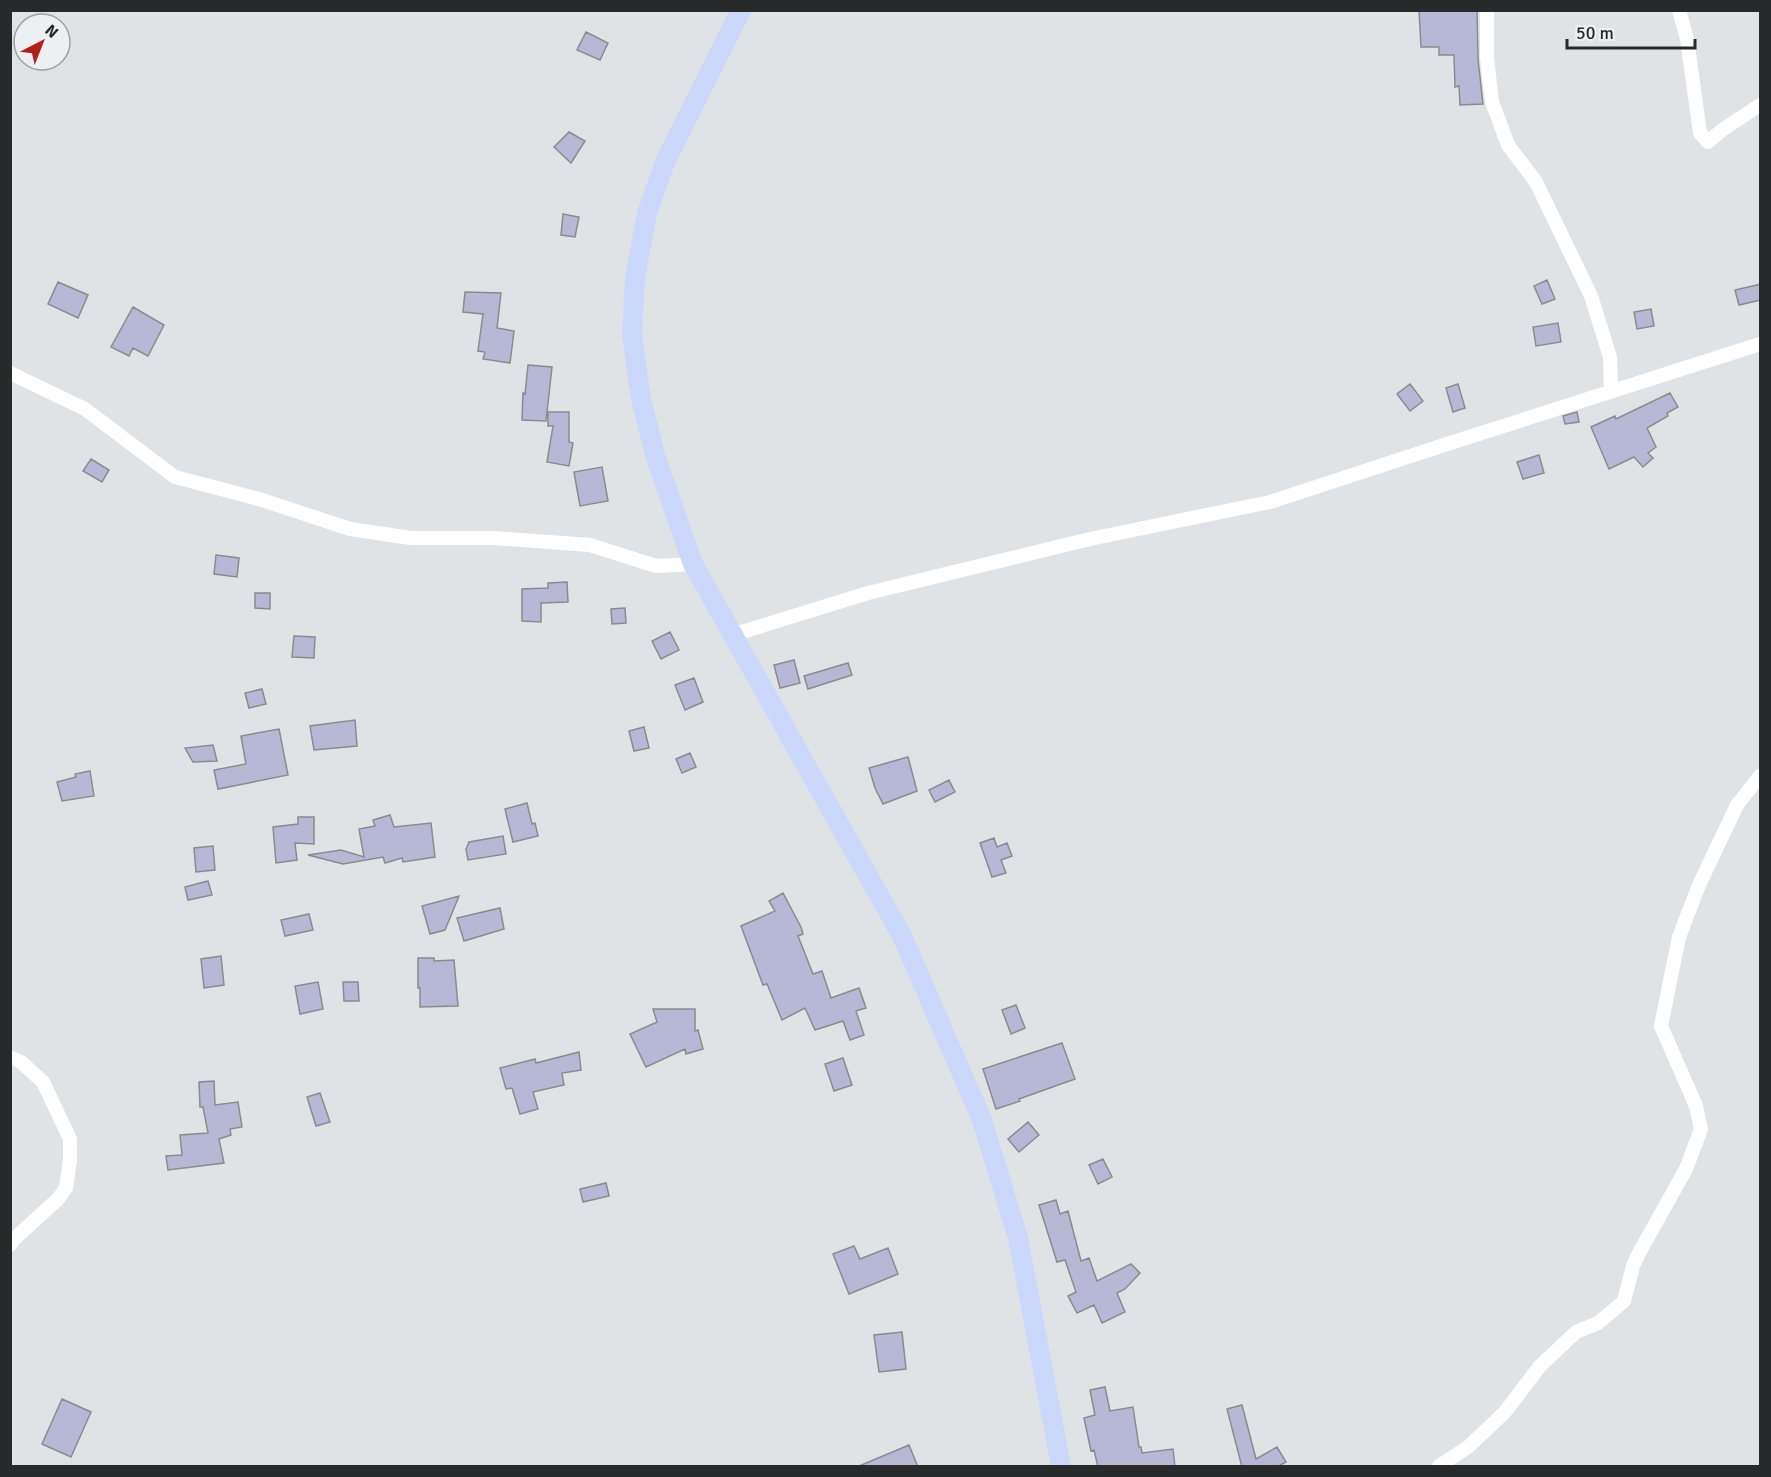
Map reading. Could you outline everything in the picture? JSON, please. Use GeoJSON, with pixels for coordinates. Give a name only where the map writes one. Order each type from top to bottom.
{"type":"FeatureCollection","features":[{"type":"Feature","properties":{"kind":"main road"},"geometry":{"type":"LineString","coordinates":[[741,10],[665,162],[647,213],[635,278],[632,335],[641,399],[656,458],[693,564],[903,938],[982,1120],[1018,1238],[1061,1467]]}},
{"type":"Feature","properties":{"kind":"street"},"geometry":{"type":"LineString","coordinates":[[1487,10],[1487,58],[1492,102],[1508,145],[1536,182],[1591,296],[1610,357],[1611,392]]}},
{"type":"Feature","properties":{"kind":"street"},"geometry":{"type":"LineString","coordinates":[[1679,10],[1687,39],[1700,133],[1708,142],[1722,130],[1761,105]]}},
{"type":"Feature","properties":{"kind":"street"},"geometry":{"type":"LineString","coordinates":[[732,635],[868,593],[1090,539],[1270,502],[1761,345]]}},
{"type":"Feature","properties":{"kind":"street"},"geometry":{"type":"LineString","coordinates":[[10,373],[85,409],[176,477],[259,499],[350,530],[411,538],[493,538],[590,545],[656,566],[693,564]]}},
{"type":"Feature","properties":{"kind":"street"},"geometry":{"type":"LineString","coordinates":[[1439,1467],[1468,1447],[1505,1412],[1540,1366],[1576,1332],[1598,1323],[1624,1301],[1633,1266],[1639,1253],[1686,1169],[1701,1129],[1696,1106],[1661,1026],[1679,937],[1699,885],[1737,805],[1761,776]]}},
{"type":"Feature","properties":{"kind":"street"},"geometry":{"type":"LineString","coordinates":[[10,1057],[21,1062],[43,1082],[70,1138],[66,1188],[58,1199],[10,1245]]}},
{"type":"Feature","properties":{"kind":"building"},"geometry":{"type":"Polygon","coordinates":[[[1419,10],[1477,10],[1478,59],[1483,104],[1460,105],[1459,86],[1455,87],[1454,55],[1439,55],[1439,47],[1421,47],[1419,10]]]}},
{"type":"Feature","properties":{"kind":"building"},"geometry":{"type":"Polygon","coordinates":[[[586,32],[608,43],[600,60],[577,50],[586,32]]]}},
{"type":"Feature","properties":{"kind":"building"},"geometry":{"type":"Polygon","coordinates":[[[569,132],[585,141],[571,163],[554,147],[569,132]]]}},
{"type":"Feature","properties":{"kind":"building"},"geometry":{"type":"Polygon","coordinates":[[[563,214],[579,217],[575,237],[561,235],[563,214]]]}},
{"type":"Feature","properties":{"kind":"building"},"geometry":{"type":"Polygon","coordinates":[[[1547,280],[1555,299],[1542,304],[1534,286],[1547,280]]]}},
{"type":"Feature","properties":{"kind":"building"},"geometry":{"type":"Polygon","coordinates":[[[58,282],[88,295],[78,318],[48,304],[58,282]]]}},
{"type":"Feature","properties":{"kind":"building"},"geometry":{"type":"Polygon","coordinates":[[[1761,284],[1761,300],[1739,305],[1735,290],[1761,284]]]}},
{"type":"Feature","properties":{"kind":"building"},"geometry":{"type":"Polygon","coordinates":[[[465,292],[501,293],[497,328],[514,331],[510,363],[483,359],[485,352],[478,351],[483,314],[463,312],[465,292]]]}},
{"type":"Feature","properties":{"kind":"building"},"geometry":{"type":"Polygon","coordinates":[[[133,307],[164,325],[148,356],[133,348],[129,356],[111,347],[133,307]]]}},
{"type":"Feature","properties":{"kind":"building"},"geometry":{"type":"Polygon","coordinates":[[[1651,309],[1654,326],[1637,329],[1634,312],[1651,309]]]}},
{"type":"Feature","properties":{"kind":"building"},"geometry":{"type":"Polygon","coordinates":[[[1558,323],[1561,342],[1536,346],[1533,327],[1558,323]]]}},
{"type":"Feature","properties":{"kind":"building"},"geometry":{"type":"Polygon","coordinates":[[[528,365],[552,367],[546,421],[522,420],[523,393],[525,394],[528,365]]]}},
{"type":"Feature","properties":{"kind":"building"},"geometry":{"type":"Polygon","coordinates":[[[1410,384],[1423,401],[1410,411],[1397,394],[1410,384]]]}},
{"type":"Feature","properties":{"kind":"building"},"geometry":{"type":"Polygon","coordinates":[[[1458,384],[1465,408],[1453,412],[1446,388],[1458,384]]]}},
{"type":"Feature","properties":{"kind":"building"},"geometry":{"type":"Polygon","coordinates":[[[1670,393],[1678,407],[1667,413],[1668,416],[1647,428],[1656,447],[1648,453],[1653,458],[1643,467],[1634,457],[1609,469],[1591,427],[1615,416],[1616,419],[1670,393]]]}},
{"type":"Feature","properties":{"kind":"building"},"geometry":{"type":"Polygon","coordinates":[[[548,412],[569,412],[569,442],[573,443],[569,466],[547,462],[553,426],[548,426],[548,412]]]}},
{"type":"Feature","properties":{"kind":"building"},"geometry":{"type":"Polygon","coordinates":[[[1577,412],[1579,422],[1565,424],[1563,416],[1577,412]]]}},
{"type":"Feature","properties":{"kind":"building"},"geometry":{"type":"Polygon","coordinates":[[[1539,455],[1544,473],[1523,479],[1517,462],[1539,455]]]}},
{"type":"Feature","properties":{"kind":"building"},"geometry":{"type":"Polygon","coordinates":[[[91,459],[109,470],[102,482],[83,471],[91,459]]]}},
{"type":"Feature","properties":{"kind":"building"},"geometry":{"type":"Polygon","coordinates":[[[602,467],[608,501],[580,506],[574,472],[602,467]]]}},
{"type":"Feature","properties":{"kind":"building"},"geometry":{"type":"Polygon","coordinates":[[[216,555],[239,558],[237,577],[214,574],[216,555]]]}},
{"type":"Feature","properties":{"kind":"building"},"geometry":{"type":"Polygon","coordinates":[[[567,582],[568,602],[541,603],[541,622],[522,621],[522,589],[548,588],[548,583],[567,582]]]}},
{"type":"Feature","properties":{"kind":"building"},"geometry":{"type":"Polygon","coordinates":[[[255,593],[270,593],[270,609],[255,608],[255,593]]]}},
{"type":"Feature","properties":{"kind":"building"},"geometry":{"type":"Polygon","coordinates":[[[625,608],[626,623],[612,624],[611,609],[625,608]]]}},
{"type":"Feature","properties":{"kind":"building"},"geometry":{"type":"Polygon","coordinates":[[[670,632],[679,650],[661,659],[652,641],[670,632]]]}},
{"type":"Feature","properties":{"kind":"building"},"geometry":{"type":"Polygon","coordinates":[[[294,636],[315,637],[314,658],[292,657],[294,636]]]}},
{"type":"Feature","properties":{"kind":"building"},"geometry":{"type":"Polygon","coordinates":[[[794,660],[800,683],[780,688],[774,665],[794,660]]]}},
{"type":"Feature","properties":{"kind":"building"},"geometry":{"type":"Polygon","coordinates":[[[848,663],[852,675],[808,689],[804,676],[848,663]]]}},
{"type":"Feature","properties":{"kind":"building"},"geometry":{"type":"Polygon","coordinates":[[[694,678],[703,702],[685,710],[675,685],[694,678]]]}},
{"type":"Feature","properties":{"kind":"building"},"geometry":{"type":"Polygon","coordinates":[[[262,689],[266,704],[249,708],[245,693],[262,689]]]}},
{"type":"Feature","properties":{"kind":"building"},"geometry":{"type":"Polygon","coordinates":[[[355,720],[357,746],[314,750],[310,726],[355,720]]]}},
{"type":"Feature","properties":{"kind":"building"},"geometry":{"type":"Polygon","coordinates":[[[644,727],[649,748],[634,751],[629,731],[644,727]]]}},
{"type":"Feature","properties":{"kind":"building"},"geometry":{"type":"Polygon","coordinates":[[[279,729],[288,775],[218,789],[214,770],[246,764],[241,736],[279,729]]]}},
{"type":"Feature","properties":{"kind":"building"},"geometry":{"type":"Polygon","coordinates":[[[213,745],[217,761],[193,762],[185,748],[213,745]]]}},
{"type":"Feature","properties":{"kind":"building"},"geometry":{"type":"Polygon","coordinates":[[[690,753],[696,767],[682,773],[676,759],[690,753]]]}},
{"type":"Feature","properties":{"kind":"building"},"geometry":{"type":"Polygon","coordinates":[[[908,757],[917,791],[883,804],[869,768],[908,757]]]}},
{"type":"Feature","properties":{"kind":"building"},"geometry":{"type":"Polygon","coordinates":[[[90,771],[94,796],[62,801],[57,782],[76,777],[75,774],[90,771]]]}},
{"type":"Feature","properties":{"kind":"building"},"geometry":{"type":"Polygon","coordinates":[[[949,780],[955,792],[935,802],[929,790],[949,780]]]}},
{"type":"Feature","properties":{"kind":"building"},"geometry":{"type":"Polygon","coordinates":[[[527,803],[532,824],[535,823],[538,836],[513,842],[505,809],[527,803]]]}},
{"type":"Feature","properties":{"kind":"building"},"geometry":{"type":"Polygon","coordinates":[[[390,815],[394,827],[431,823],[435,857],[403,862],[402,858],[385,863],[383,857],[343,864],[308,855],[341,850],[364,857],[359,829],[375,826],[373,820],[390,815]]]}},
{"type":"Feature","properties":{"kind":"building"},"geometry":{"type":"Polygon","coordinates":[[[298,817],[314,817],[314,844],[295,843],[297,860],[276,863],[273,827],[298,824],[298,817]]]}},
{"type":"Feature","properties":{"kind":"building"},"geometry":{"type":"Polygon","coordinates":[[[503,836],[506,854],[468,860],[466,849],[469,842],[503,836]]]}},
{"type":"Feature","properties":{"kind":"building"},"geometry":{"type":"Polygon","coordinates":[[[994,838],[997,847],[1007,843],[1012,856],[1001,860],[1006,873],[992,877],[980,843],[994,838]]]}},
{"type":"Feature","properties":{"kind":"building"},"geometry":{"type":"Polygon","coordinates":[[[213,846],[215,870],[196,872],[194,848],[213,846]]]}},
{"type":"Feature","properties":{"kind":"building"},"geometry":{"type":"Polygon","coordinates":[[[208,881],[212,895],[188,900],[185,887],[208,881]]]}},
{"type":"Feature","properties":{"kind":"building"},"geometry":{"type":"Polygon","coordinates":[[[783,893],[801,927],[803,934],[798,936],[813,974],[822,971],[831,998],[859,988],[866,1008],[856,1011],[864,1035],[850,1040],[843,1021],[815,1030],[805,1008],[782,1020],[767,984],[763,985],[741,926],[775,911],[769,901],[783,893]]]}},
{"type":"Feature","properties":{"kind":"building"},"geometry":{"type":"Polygon","coordinates":[[[459,896],[445,930],[430,934],[422,906],[459,896]]]}},
{"type":"Feature","properties":{"kind":"building"},"geometry":{"type":"Polygon","coordinates":[[[500,908],[504,929],[464,941],[457,918],[500,908]]]}},
{"type":"Feature","properties":{"kind":"building"},"geometry":{"type":"Polygon","coordinates":[[[309,914],[313,930],[285,936],[281,920],[309,914]]]}},
{"type":"Feature","properties":{"kind":"building"},"geometry":{"type":"Polygon","coordinates":[[[221,956],[224,985],[204,988],[201,959],[221,956]]]}},
{"type":"Feature","properties":{"kind":"building"},"geometry":{"type":"Polygon","coordinates":[[[418,958],[434,958],[434,961],[454,960],[458,1006],[420,1007],[418,958]]]}},
{"type":"Feature","properties":{"kind":"building"},"geometry":{"type":"Polygon","coordinates":[[[318,982],[323,1009],[300,1014],[295,986],[318,982]]]}},
{"type":"Feature","properties":{"kind":"building"},"geometry":{"type":"Polygon","coordinates":[[[343,982],[358,982],[359,1001],[344,1001],[343,982]]]}},
{"type":"Feature","properties":{"kind":"building"},"geometry":{"type":"Polygon","coordinates":[[[1016,1005],[1025,1028],[1011,1034],[1002,1010],[1016,1005]]]}},
{"type":"Feature","properties":{"kind":"building"},"geometry":{"type":"Polygon","coordinates":[[[653,1009],[695,1009],[695,1031],[698,1030],[703,1049],[686,1054],[685,1049],[646,1067],[630,1034],[657,1022],[653,1009]]]}},
{"type":"Feature","properties":{"kind":"building"},"geometry":{"type":"Polygon","coordinates":[[[1062,1043],[1075,1079],[996,1109],[983,1069],[1062,1043]]]}},
{"type":"Feature","properties":{"kind":"building"},"geometry":{"type":"Polygon","coordinates":[[[579,1052],[581,1070],[562,1073],[564,1085],[533,1092],[538,1109],[520,1114],[512,1088],[506,1089],[500,1068],[535,1059],[536,1063],[579,1052]]]}},
{"type":"Feature","properties":{"kind":"building"},"geometry":{"type":"Polygon","coordinates":[[[843,1058],[852,1085],[834,1091],[825,1064],[843,1058]]]}},
{"type":"Feature","properties":{"kind":"building"},"geometry":{"type":"Polygon","coordinates":[[[214,1081],[215,1105],[238,1102],[242,1127],[230,1129],[231,1135],[219,1139],[224,1163],[168,1170],[166,1156],[182,1155],[180,1135],[208,1133],[203,1107],[200,1107],[199,1082],[214,1081]]]}},
{"type":"Feature","properties":{"kind":"building"},"geometry":{"type":"Polygon","coordinates":[[[320,1093],[330,1122],[316,1126],[307,1097],[320,1093]]]}},
{"type":"Feature","properties":{"kind":"building"},"geometry":{"type":"Polygon","coordinates":[[[1028,1122],[1039,1135],[1019,1152],[1008,1139],[1028,1122]]]}},
{"type":"Feature","properties":{"kind":"building"},"geometry":{"type":"Polygon","coordinates":[[[1103,1159],[1112,1177],[1098,1184],[1089,1165],[1103,1159]]]}},
{"type":"Feature","properties":{"kind":"building"},"geometry":{"type":"Polygon","coordinates":[[[606,1183],[609,1196],[583,1202],[580,1189],[606,1183]]]}},
{"type":"Feature","properties":{"kind":"building"},"geometry":{"type":"Polygon","coordinates":[[[1056,1200],[1060,1214],[1068,1211],[1081,1261],[1089,1258],[1097,1281],[1131,1264],[1140,1273],[1125,1289],[1117,1293],[1125,1312],[1102,1323],[1094,1305],[1077,1313],[1068,1296],[1076,1292],[1065,1260],[1057,1262],[1039,1205],[1056,1200]]]}},
{"type":"Feature","properties":{"kind":"building"},"geometry":{"type":"Polygon","coordinates":[[[854,1246],[860,1259],[888,1248],[898,1274],[849,1294],[833,1254],[854,1246]]]}},
{"type":"Feature","properties":{"kind":"building"},"geometry":{"type":"Polygon","coordinates":[[[902,1332],[906,1369],[879,1372],[874,1335],[902,1332]]]}},
{"type":"Feature","properties":{"kind":"building"},"geometry":{"type":"Polygon","coordinates":[[[1105,1387],[1110,1411],[1133,1407],[1142,1453],[1173,1449],[1175,1467],[1098,1467],[1094,1450],[1091,1451],[1084,1418],[1095,1415],[1090,1390],[1105,1387]]]}},
{"type":"Feature","properties":{"kind":"building"},"geometry":{"type":"Polygon","coordinates":[[[62,1399],[91,1412],[71,1457],[42,1444],[62,1399]]]}},
{"type":"Feature","properties":{"kind":"building"},"geometry":{"type":"Polygon","coordinates":[[[1242,1405],[1256,1459],[1277,1447],[1286,1462],[1277,1467],[1242,1467],[1227,1409],[1242,1405]]]}},
{"type":"Feature","properties":{"kind":"building"},"geometry":{"type":"Polygon","coordinates":[[[909,1445],[918,1467],[859,1467],[859,1466],[909,1445]]]}}]}
